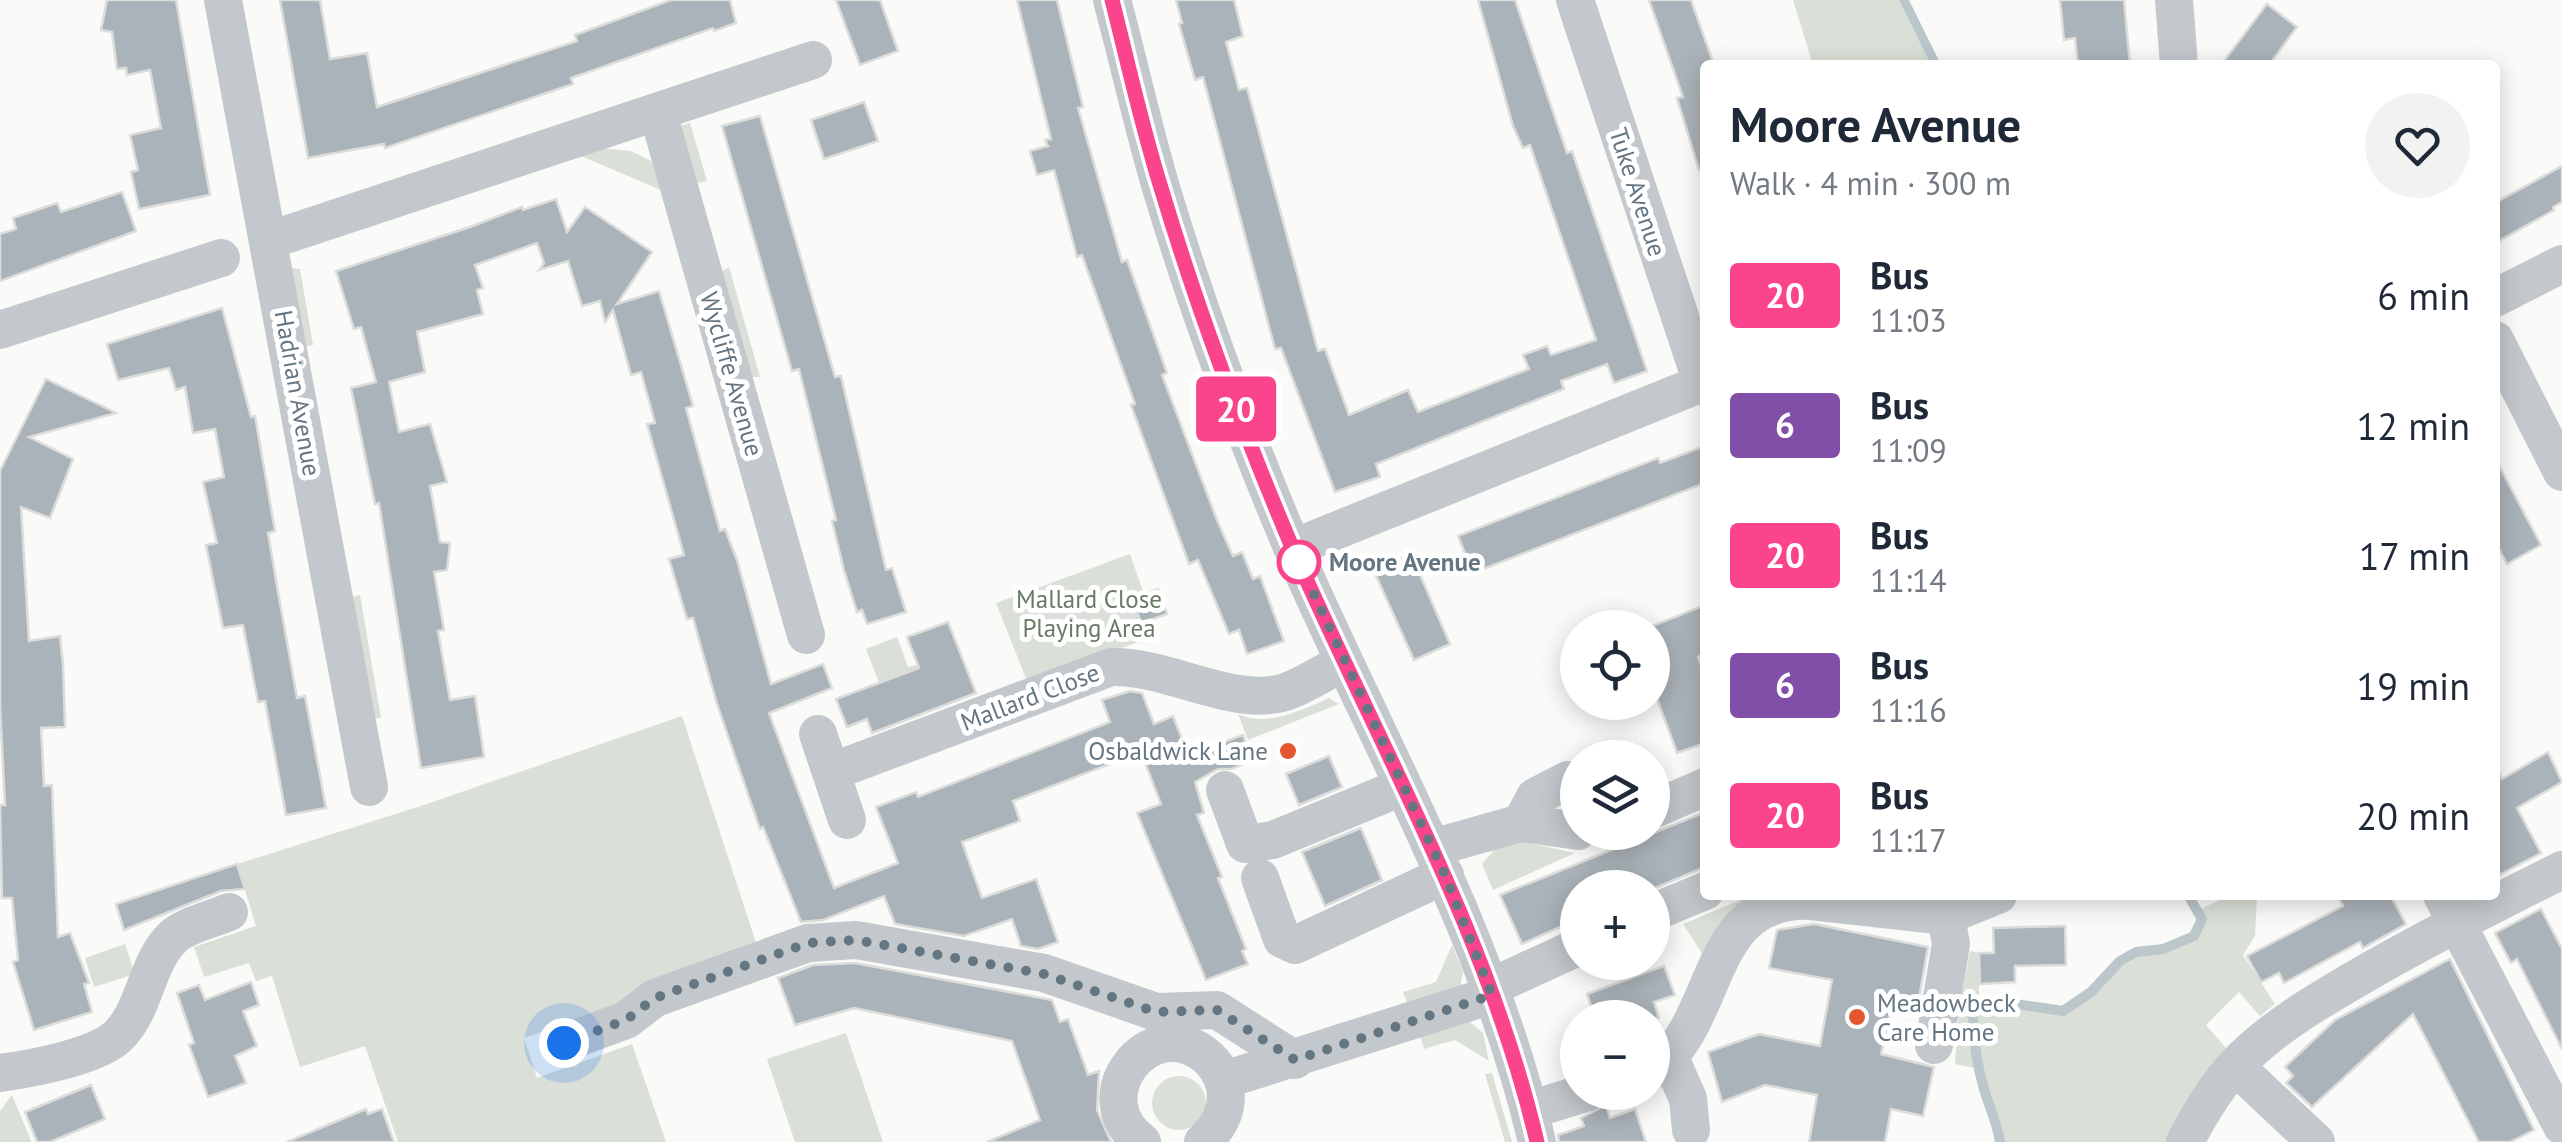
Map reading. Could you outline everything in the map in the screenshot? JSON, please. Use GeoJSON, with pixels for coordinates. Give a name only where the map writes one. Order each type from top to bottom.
{"type":"FeatureCollection","features":[{"type":"Feature","properties":{"kind":"street","name":"Hadrian Avenue"},"geometry":{"type":"LineString","coordinates":[[223,0],[369,788]]}},
{"type":"Feature","properties":{"kind":"street"},"geometry":{"type":"LineString","coordinates":[[1112,0],[1161,190],[1232,400],[1293,548],[1438,862],[1490,992],[1534,1126],[1560,1110]]}},
{"type":"Feature","properties":{"kind":"street","name":"Tuke Avenue"},"geometry":{"type":"LineString","coordinates":[[1574,0],[1700,374]]}},
{"type":"Feature","properties":{"kind":"street"},"geometry":{"type":"LineString","coordinates":[[2174,0],[2179,60]]}},
{"type":"Feature","properties":{"kind":"street"},"geometry":{"type":"LineString","coordinates":[[270,240],[813,60]]}},
{"type":"Feature","properties":{"kind":"street","name":"Wycliffe Avenue"},"geometry":{"type":"LineString","coordinates":[[658,112],[806,635]]}},
{"type":"Feature","properties":{"kind":"street"},"geometry":{"type":"LineString","coordinates":[[0,330],[221,258]]}},
{"type":"Feature","properties":{"kind":"street"},"geometry":{"type":"LineString","coordinates":[[2500,295],[2562,264]]}},
{"type":"Feature","properties":{"kind":"street"},"geometry":{"type":"LineString","coordinates":[[2500,350],[2562,472]]}},
{"type":"Feature","properties":{"kind":"street"},"geometry":{"type":"LineString","coordinates":[[1293,548],[1700,384]]}},
{"type":"Feature","properties":{"kind":"street","name":"Mallard Close"},"geometry":{"type":"LineString","coordinates":[[831,772],[1111,667],[1138,666],[1251,697],[1286,692],[1344,662]]}},
{"type":"Feature","properties":{"kind":"street"},"geometry":{"type":"LineString","coordinates":[[818,734],[847,820]]}},
{"type":"Feature","properties":{"kind":"street"},"geometry":{"type":"LineString","coordinates":[[1521,823],[1535,797],[1560,784]]}},
{"type":"Feature","properties":{"kind":"street"},"geometry":{"type":"LineString","coordinates":[[1225,790],[1245,844],[1251,846],[1402,787]]}},
{"type":"Feature","properties":{"kind":"street"},"geometry":{"type":"LineString","coordinates":[[1670,802],[1700,789]]}},
{"type":"Feature","properties":{"kind":"street"},"geometry":{"type":"LineString","coordinates":[[1260,878],[1282,939],[1295,944],[1438,862],[1521,823],[1560,828]]}},
{"type":"Feature","properties":{"kind":"street"},"geometry":{"type":"LineString","coordinates":[[2500,891],[2562,870]]}},
{"type":"Feature","properties":{"kind":"street"},"geometry":{"type":"LineString","coordinates":[[1670,906],[1700,893]]}},
{"type":"Feature","properties":{"kind":"street"},"geometry":{"type":"LineString","coordinates":[[1670,1053],[1690,1027],[1716,1004],[1730,942],[1766,906],[1789,900],[1811,901],[1946,916],[1986,900]]}},
{"type":"Feature","properties":{"kind":"street"},"geometry":{"type":"LineString","coordinates":[[2186,1142],[2199,1115],[2235,1066],[2279,1027],[2449,909],[2475,900]]}},
{"type":"Feature","properties":{"kind":"street"},"geometry":{"type":"LineString","coordinates":[[2449,909],[2562,1126]]}},
{"type":"Feature","properties":{"kind":"street"},"geometry":{"type":"LineString","coordinates":[[0,1073],[40,1067],[108,1045],[134,1015],[156,961],[175,935],[229,912]]}},
{"type":"Feature","properties":{"kind":"street"},"geometry":{"type":"LineString","coordinates":[[1934,1046],[1951,944],[1946,916]]}},
{"type":"Feature","properties":{"kind":"street"},"geometry":{"type":"LineString","coordinates":[[564,1043],[626,1020],[655,998],[808,943],[856,940],[1044,974],[1156,1012],[1217,1010],[1295,1060]]}},
{"type":"Feature","properties":{"kind":"street"},"geometry":{"type":"LineString","coordinates":[[1224,1080],[1295,1060],[1490,992],[1560,956]]}},
{"type":"Feature","properties":{"kind":"street"},"geometry":{"type":"LineString","coordinates":[[1142,1142],[1126,1126],[1118,1091],[1134,1059],[1166,1043],[1185,1044],[1202,1052],[1224,1080],[1224,1115],[1203,1142]]}},
{"type":"Feature","properties":{"kind":"street"},"geometry":{"type":"LineString","coordinates":[[2235,1066],[2316,1142]]}},
{"type":"Feature","properties":{"kind":"street"},"geometry":{"type":"LineString","coordinates":[[1670,1075],[1699,1112]]}},
{"type":"Feature","properties":{"kind":"green space"},"geometry":{"type":"Polygon","coordinates":[[[1793,0],[1899,0],[1929,60],[1811,60],[1793,0]]]}},
{"type":"Feature","properties":{"kind":"green space"},"geometry":{"type":"Polygon","coordinates":[[[690,123],[707,181],[697,183],[681,126],[690,123]]]}},
{"type":"Feature","properties":{"kind":"green space"},"geometry":{"type":"Polygon","coordinates":[[[598,148],[631,151],[655,163],[670,194],[574,153],[598,148]]]}},
{"type":"Feature","properties":{"kind":"green space"},"geometry":{"type":"Polygon","coordinates":[[[729,267],[760,377],[751,377],[721,272],[729,267]]]}},
{"type":"Feature","properties":{"kind":"green space"},"geometry":{"type":"Polygon","coordinates":[[[291,268],[300,269],[313,345],[303,347],[291,268]]]}},
{"type":"Feature","properties":{"kind":"green space","name":"Mallard Close Playing Area"},"geometry":{"type":"Polygon","coordinates":[[[1130,554],[1144,594],[1132,598],[1147,639],[1027,681],[996,603],[1130,554]]]}},
{"type":"Feature","properties":{"kind":"green space"},"geometry":{"type":"Polygon","coordinates":[[[360,595],[381,718],[373,718],[351,597],[360,595]]]}},
{"type":"Feature","properties":{"kind":"green space"},"geometry":{"type":"Polygon","coordinates":[[[897,637],[908,667],[916,665],[925,687],[887,703],[866,649],[897,637]]]}},
{"type":"Feature","properties":{"kind":"green space"},"geometry":{"type":"Polygon","coordinates":[[[1329,698],[1339,704],[1248,740],[1238,714],[1273,718],[1329,698]]]}},
{"type":"Feature","properties":{"kind":"green space"},"geometry":{"type":"Polygon","coordinates":[[[682,716],[760,955],[524,1038],[537,1078],[632,1044],[666,1142],[398,1142],[365,1046],[300,1067],[272,976],[256,981],[249,963],[204,977],[194,947],[256,926],[237,864],[424,805],[682,716]]]}},
{"type":"Feature","properties":{"kind":"green space"},"geometry":{"type":"Polygon","coordinates":[[[1525,842],[1575,853],[1493,890],[1482,864],[1495,849],[1525,842]]]}},
{"type":"Feature","properties":{"kind":"green space"},"geometry":{"type":"Polygon","coordinates":[[[1740,900],[1753,900],[1703,955],[1683,924],[1740,900]]]}},
{"type":"Feature","properties":{"kind":"green space"},"geometry":{"type":"Polygon","coordinates":[[[2220,900],[2257,900],[2255,936],[2243,955],[2275,1004],[2260,1016],[2239,992],[2206,1025],[2231,1054],[2174,1142],[2000,1142],[1996,1117],[1979,1069],[1955,1064],[1959,1009],[1970,951],[1979,953],[1979,999],[2063,1011],[2091,992],[2120,961],[2136,952],[2163,949],[2194,936],[2202,919],[2198,910],[2220,900]]]}},
{"type":"Feature","properties":{"kind":"green space"},"geometry":{"type":"Polygon","coordinates":[[[125,944],[135,974],[94,987],[85,958],[125,944]]]}},
{"type":"Feature","properties":{"kind":"green space"},"geometry":{"type":"Polygon","coordinates":[[[1452,945],[1463,972],[1460,987],[1410,1010],[1403,992],[1436,982],[1452,945]]]}},
{"type":"Feature","properties":{"kind":"green space"},"geometry":{"type":"Polygon","coordinates":[[[1465,1018],[1483,1033],[1489,1061],[1455,1040],[1424,1049],[1419,1031],[1465,1018]]]}},
{"type":"Feature","properties":{"kind":"green space"},"geometry":{"type":"Polygon","coordinates":[[[846,1033],[883,1142],[795,1142],[767,1059],[846,1033]]]}},
{"type":"Feature","properties":{"kind":"green space"},"geometry":{"type":"Polygon","coordinates":[[[1492,1073],[1512,1142],[1505,1142],[1485,1074],[1492,1073]]]}},
{"type":"Feature","properties":{"kind":"green space"},"geometry":{"type":"Polygon","coordinates":[[[1179,1076],[1198,1084],[1206,1103],[1198,1122],[1179,1130],[1160,1122],[1152,1103],[1160,1084],[1179,1076]]]}},
{"type":"Feature","properties":{"kind":"green space"},"geometry":{"type":"Polygon","coordinates":[[[12,1095],[32,1142],[0,1142],[0,1111],[12,1095]]]}},
{"type":"Feature","properties":{"kind":"shaded area"},"geometry":{"type":"Polygon","coordinates":[[[1899,0],[1909,0],[1939,60],[1929,60],[1899,0]]]}},
{"type":"Feature","properties":{"kind":"building"},"geometry":{"type":"Polygon","coordinates":[[[107,0],[176,0],[210,195],[139,209],[131,172],[138,170],[130,135],[161,128],[150,70],[127,75],[126,68],[117,69],[112,32],[101,30],[107,0]]]}},
{"type":"Feature","properties":{"kind":"building"},"geometry":{"type":"Polygon","coordinates":[[[280,0],[320,0],[330,59],[367,53],[377,107],[577,41],[575,35],[671,0],[730,0],[736,23],[571,78],[573,84],[385,148],[384,144],[308,158],[280,0]]]}},
{"type":"Feature","properties":{"kind":"building"},"geometry":{"type":"Polygon","coordinates":[[[836,0],[880,0],[898,51],[860,65],[836,0]]]}},
{"type":"Feature","properties":{"kind":"building"},"geometry":{"type":"Polygon","coordinates":[[[1017,0],[1057,0],[1083,107],[1078,108],[1122,262],[1127,260],[1167,373],[1162,375],[1233,556],[1242,552],[1253,579],[1260,576],[1284,641],[1247,654],[1239,630],[1229,634],[1198,560],[1189,564],[1082,255],[1077,257],[1054,170],[1037,175],[1030,151],[1048,146],[1045,140],[1051,139],[1017,0]]]}},
{"type":"Feature","properties":{"kind":"building"},"geometry":{"type":"Polygon","coordinates":[[[1176,0],[1234,0],[1243,36],[1226,42],[1239,90],[1247,88],[1318,351],[1325,349],[1349,415],[1408,390],[1418,412],[1529,369],[1523,355],[1547,346],[1551,355],[1596,340],[1530,145],[1523,148],[1513,126],[1478,0],[1515,0],[1567,153],[1572,151],[1647,371],[1614,383],[1607,364],[1561,381],[1564,389],[1376,464],[1380,477],[1335,492],[1281,348],[1275,349],[1203,77],[1195,80],[1176,0]]]}},
{"type":"Feature","properties":{"kind":"building"},"geometry":{"type":"Polygon","coordinates":[[[1649,0],[1691,0],[1712,60],[1700,60],[1700,170],[1677,98],[1683,97],[1649,0]]]}},
{"type":"Feature","properties":{"kind":"building"},"geometry":{"type":"Polygon","coordinates":[[[2060,0],[2124,0],[2130,60],[2077,60],[2075,38],[2064,40],[2060,0]]]}},
{"type":"Feature","properties":{"kind":"building"},"geometry":{"type":"Polygon","coordinates":[[[2267,4],[2297,27],[2273,60],[2225,60],[2267,4]]]}},
{"type":"Feature","properties":{"kind":"building"},"geometry":{"type":"Polygon","coordinates":[[[864,102],[878,141],[824,159],[811,120],[864,102]]]}},
{"type":"Feature","properties":{"kind":"building"},"geometry":{"type":"Polygon","coordinates":[[[760,116],[835,377],[841,376],[886,570],[892,568],[906,612],[867,624],[862,610],[857,612],[844,570],[832,521],[836,520],[799,369],[792,371],[722,126],[760,116]]]}},
{"type":"Feature","properties":{"kind":"building"},"geometry":{"type":"Polygon","coordinates":[[[2562,166],[2562,202],[2500,240],[2500,200],[2562,166]]]}},
{"type":"Feature","properties":{"kind":"building"},"geometry":{"type":"Polygon","coordinates":[[[122,192],[136,231],[0,281],[0,234],[16,229],[13,218],[57,203],[61,212],[122,192]]]}},
{"type":"Feature","properties":{"kind":"building"},"geometry":{"type":"Polygon","coordinates":[[[556,199],[567,232],[585,207],[652,252],[617,304],[659,291],[693,406],[686,408],[720,531],[725,529],[737,560],[771,684],[823,664],[832,688],[769,713],[834,888],[898,863],[876,807],[916,792],[918,797],[1110,722],[1102,700],[1130,691],[1142,693],[1154,724],[1173,716],[1188,755],[1243,735],[1252,761],[1218,769],[1195,782],[1204,813],[1197,815],[1222,877],[1218,878],[1246,949],[1242,951],[1248,964],[1206,980],[1137,813],[1161,804],[1141,752],[1013,801],[1020,821],[962,842],[982,898],[1036,879],[1058,942],[1038,949],[1021,946],[1012,919],[964,936],[895,924],[884,896],[823,920],[801,922],[763,827],[760,829],[717,704],[693,618],[687,619],[669,559],[684,555],[647,424],[655,423],[641,372],[631,375],[613,310],[605,322],[600,301],[582,306],[568,261],[539,270],[544,263],[537,243],[475,265],[483,288],[477,290],[483,314],[417,332],[425,372],[389,382],[399,432],[430,424],[447,482],[430,486],[440,542],[450,543],[447,570],[434,572],[444,630],[438,631],[450,700],[475,696],[484,757],[421,768],[379,503],[375,504],[351,388],[376,382],[361,327],[354,329],[336,271],[556,199]]]}},
{"type":"Feature","properties":{"kind":"building"},"geometry":{"type":"Polygon","coordinates":[[[222,308],[251,417],[255,416],[275,531],[268,533],[297,698],[305,696],[326,808],[286,815],[265,701],[258,702],[243,625],[223,628],[206,545],[217,543],[203,482],[224,477],[215,429],[193,433],[185,387],[176,390],[169,368],[118,380],[107,344],[222,308]]]}},
{"type":"Feature","properties":{"kind":"building"},"geometry":{"type":"Polygon","coordinates":[[[46,379],[116,413],[29,437],[73,459],[50,518],[21,507],[29,641],[60,636],[63,665],[65,727],[41,728],[44,786],[52,785],[58,937],[70,933],[89,983],[84,984],[92,1012],[34,1030],[13,962],[18,960],[12,898],[2,898],[0,805],[5,805],[0,706],[0,471],[46,379]]]}},
{"type":"Feature","properties":{"kind":"building"},"geometry":{"type":"Polygon","coordinates":[[[1700,448],[1700,485],[1473,573],[1458,536],[1658,458],[1660,463],[1700,448]]]}},
{"type":"Feature","properties":{"kind":"building"},"geometry":{"type":"Polygon","coordinates":[[[2500,467],[2541,545],[2507,564],[2500,551],[2500,467]]]}},
{"type":"Feature","properties":{"kind":"building"},"geometry":{"type":"Polygon","coordinates":[[[1411,554],[1450,644],[1414,660],[1374,571],[1411,554]]]}},
{"type":"Feature","properties":{"kind":"building"},"geometry":{"type":"Polygon","coordinates":[[[1158,589],[1167,614],[1141,623],[1132,598],[1158,589]]]}},
{"type":"Feature","properties":{"kind":"building"},"geometry":{"type":"Polygon","coordinates":[[[1700,607],[1700,745],[1677,753],[1665,720],[1670,720],[1670,619],[1700,607]]]}},
{"type":"Feature","properties":{"kind":"building"},"geometry":{"type":"Polygon","coordinates":[[[948,622],[976,693],[872,733],[867,719],[847,727],[836,699],[919,668],[907,637],[948,622]]]}},
{"type":"Feature","properties":{"kind":"building"},"geometry":{"type":"Polygon","coordinates":[[[2548,752],[2562,782],[2517,808],[2541,853],[2500,874],[2500,775],[2502,779],[2548,752]]]}},
{"type":"Feature","properties":{"kind":"building"},"geometry":{"type":"Polygon","coordinates":[[[1329,756],[1342,787],[1299,805],[1286,774],[1329,756]]]}},
{"type":"Feature","properties":{"kind":"building"},"geometry":{"type":"Polygon","coordinates":[[[1700,814],[1700,869],[1670,882],[1670,870],[1562,870],[1611,850],[1670,850],[1670,826],[1700,814]]]}},
{"type":"Feature","properties":{"kind":"building"},"geometry":{"type":"Polygon","coordinates":[[[1361,828],[1382,880],[1325,906],[1302,852],[1361,828]]]}},
{"type":"Feature","properties":{"kind":"building"},"geometry":{"type":"Polygon","coordinates":[[[237,864],[245,889],[221,891],[124,930],[116,904],[237,864]]]}},
{"type":"Feature","properties":{"kind":"building"},"geometry":{"type":"Polygon","coordinates":[[[1560,871],[1560,927],[1522,944],[1500,895],[1560,871]]]}},
{"type":"Feature","properties":{"kind":"building"},"geometry":{"type":"Polygon","coordinates":[[[2340,900],[2393,900],[2406,924],[2363,948],[2360,942],[2284,983],[2279,973],[2261,982],[2247,956],[2343,906],[2340,900]]]}},
{"type":"Feature","properties":{"kind":"building"},"geometry":{"type":"Polygon","coordinates":[[[2541,909],[2562,949],[2562,1049],[2517,959],[2511,963],[2495,933],[2541,909]]]}},
{"type":"Feature","properties":{"kind":"building","name":"Meadowbeck Care Home"},"geometry":{"type":"Polygon","coordinates":[[[1814,924],[1928,947],[1919,998],[1894,994],[1881,1054],[1934,1067],[1923,1116],[1891,1109],[1885,1142],[1809,1142],[1817,1095],[1765,1085],[1722,1102],[1708,1052],[1759,1034],[1820,1046],[1832,980],[1769,968],[1777,930],[1814,924]]]}},
{"type":"Feature","properties":{"kind":"building"},"geometry":{"type":"Polygon","coordinates":[[[2065,926],[2066,965],[2015,966],[2015,982],[1980,984],[1979,953],[1994,953],[1993,928],[2065,926]]]}},
{"type":"Feature","properties":{"kind":"building"},"geometry":{"type":"Polygon","coordinates":[[[2450,959],[2534,1130],[2510,1142],[2479,1142],[2413,1014],[2312,1107],[2286,1083],[2293,1076],[2285,1067],[2335,1020],[2450,959]]]}},
{"type":"Feature","properties":{"kind":"building"},"geometry":{"type":"Polygon","coordinates":[[[855,963],[1052,1000],[1060,1022],[1068,1019],[1088,1075],[1099,1071],[1097,1110],[1111,1142],[987,1142],[1040,1120],[1012,1041],[854,1008],[795,1025],[778,978],[813,965],[855,963]]]}},
{"type":"Feature","properties":{"kind":"building"},"geometry":{"type":"Polygon","coordinates":[[[1626,980],[1669,980],[1675,995],[1660,1000],[1589,1000],[1587,994],[1626,980]]]}},
{"type":"Feature","properties":{"kind":"building"},"geometry":{"type":"Polygon","coordinates":[[[251,982],[259,1005],[243,1011],[257,1046],[235,1056],[246,1083],[208,1097],[189,1045],[194,1043],[177,993],[199,985],[205,1000],[251,982]]]}},
{"type":"Feature","properties":{"kind":"building"},"geometry":{"type":"Polygon","coordinates":[[[91,1085],[105,1119],[50,1142],[37,1142],[25,1112],[91,1085]]]}},
{"type":"Feature","properties":{"kind":"building"},"geometry":{"type":"Polygon","coordinates":[[[366,1109],[368,1114],[382,1109],[394,1142],[287,1142],[366,1109]]]}},
{"type":"Feature","properties":{"kind":"building"},"geometry":{"type":"Polygon","coordinates":[[[1596,1110],[1608,1110],[1610,1118],[1635,1110],[1646,1142],[1559,1142],[1558,1135],[1584,1126],[1581,1118],[1596,1110]]]}},
{"type":"Feature","properties":{"kind":"waterway"},"geometry":{"type":"LineString","coordinates":[[2000,1142],[1979,1069],[1973,1010],[1989,1000],[2063,1011],[2091,992],[2120,961],[2136,952],[2163,949],[2194,936],[2202,919],[2191,900]]}},
{"type":"Feature","properties":{"kind":"bus line","name":"20"},"geometry":{"type":"LineString","coordinates":[[1112,0],[1161,190],[1232,400],[1344,662],[1445,875],[1492,995],[1537,1142]]}},
{"type":"Feature","properties":{"kind":"place","name":"Moore Avenue"},"geometry":{"type":"Point","coordinates":[1299,562]}},
{"type":"Feature","properties":{"kind":"place","name":"Osbaldwick Lane"},"geometry":{"type":"Point","coordinates":[1288,751]}},
{"type":"Feature","properties":{"kind":"place","name":"Meadowbeck Care Home"},"geometry":{"type":"Point","coordinates":[1857,1017]}},
{"type":"Feature","properties":{"kind":"route"},"geometry":{"type":"LineString","coordinates":[[564,1043],[626,1020],[655,998],[808,943],[856,940],[1044,974],[1156,1012],[1217,1010],[1295,1060],[1492,995],[1445,875],[1299,562]]}}]}
